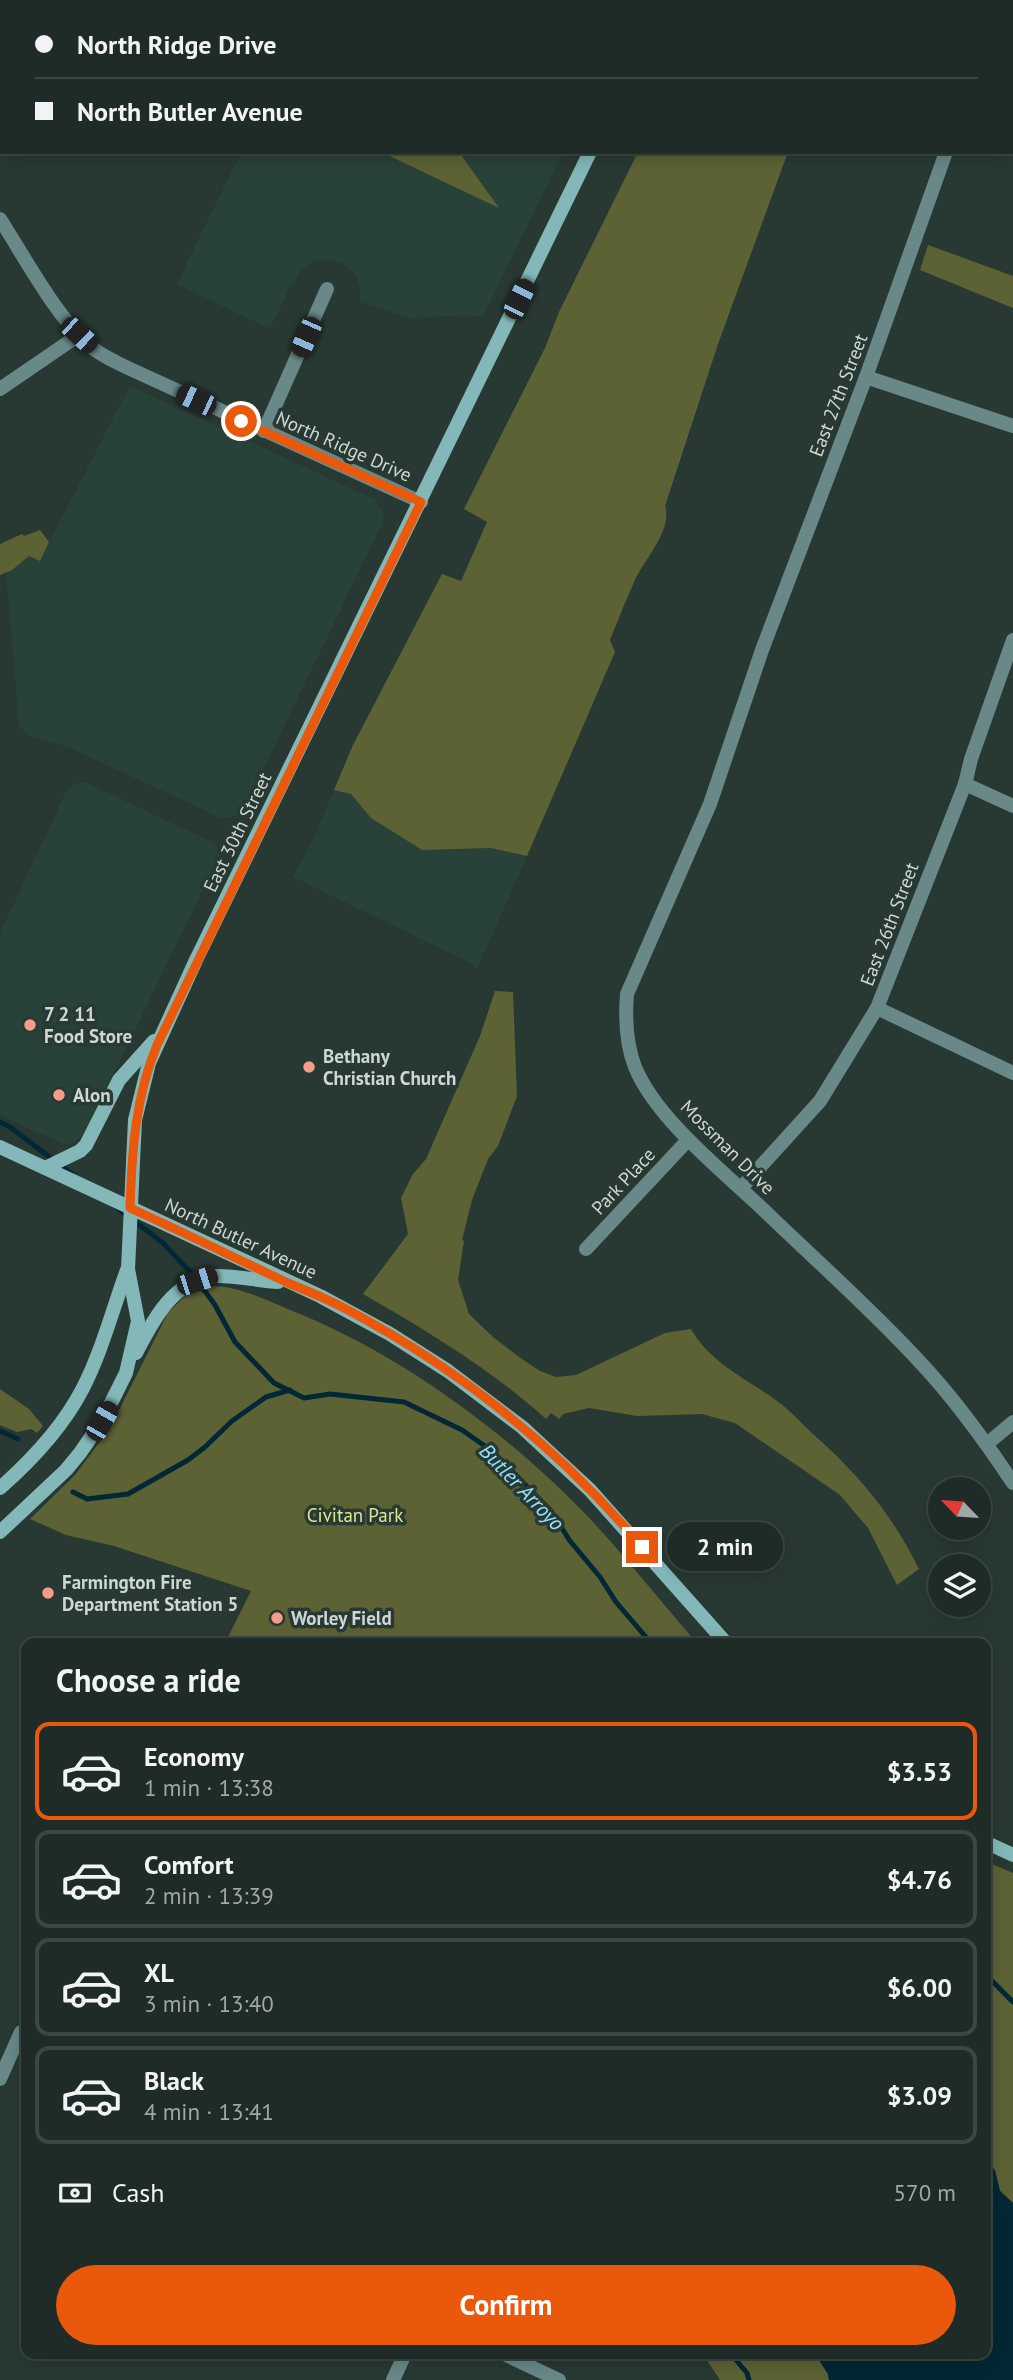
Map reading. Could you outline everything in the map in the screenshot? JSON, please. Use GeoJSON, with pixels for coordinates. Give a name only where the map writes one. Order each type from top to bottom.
{"type":"FeatureCollection","features":[{"type":"Feature","properties":{"kind":"main road","name":"East 30th Street"},"geometry":{"type":"LineString","coordinates":[[0,1532],[66,1470],[80,1453],[102,1421],[126,1373],[138,1321],[128,1269],[132,1152],[137,1110],[149,1063],[589,154]]}},
{"type":"Feature","properties":{"kind":"main road"},"geometry":{"type":"LineString","coordinates":[[45,1168],[80,1151],[86,1145],[119,1080],[162,1032]]}},
{"type":"Feature","properties":{"kind":"main road","name":"North Butler Avenue"},"geometry":{"type":"LineString","coordinates":[[0,1146],[349,1311],[417,1350],[522,1427],[590,1490],[722,1638]]}},
{"type":"Feature","properties":{"kind":"main road"},"geometry":{"type":"LineString","coordinates":[[0,1488],[41,1450],[75,1403],[91,1370],[128,1269]]}},
{"type":"Feature","properties":{"kind":"main road"},"geometry":{"type":"LineString","coordinates":[[126,1373],[152,1324],[167,1303],[179,1291],[197,1281],[213,1276],[290,1284]]}},
{"type":"Feature","properties":{"kind":"main road"},"geometry":{"type":"LineString","coordinates":[[991,1845],[1013,1855]]}},
{"type":"Feature","properties":{"kind":"street","name":"East 27th Street"},"geometry":{"type":"LineString","coordinates":[[762,650],[866,377],[945,154]]}},
{"type":"Feature","properties":{"kind":"street","name":"North Ridge Drive"},"geometry":{"type":"LineString","coordinates":[[0,219],[58,309],[93,348],[128,368],[421,502]]}},
{"type":"Feature","properties":{"kind":"street"},"geometry":{"type":"LineString","coordinates":[[264,431],[327,289]]}},
{"type":"Feature","properties":{"kind":"street"},"geometry":{"type":"LineString","coordinates":[[0,389],[79,335]]}},
{"type":"Feature","properties":{"kind":"street"},"geometry":{"type":"LineString","coordinates":[[866,377],[1013,426]]}},
{"type":"Feature","properties":{"kind":"street","name":"East 26th Street"},"geometry":{"type":"LineString","coordinates":[[741,1188],[820,1101],[877,1008],[965,784],[971,759],[1013,640]]}},
{"type":"Feature","properties":{"kind":"street","name":"Mossman Drive"},"geometry":{"type":"LineString","coordinates":[[762,650],[710,804],[627,994],[625,1022],[635,1068],[653,1098],[688,1140],[919,1361],[987,1444],[1013,1483]]}},
{"type":"Feature","properties":{"kind":"street"},"geometry":{"type":"LineString","coordinates":[[965,784],[1013,806]]}},
{"type":"Feature","properties":{"kind":"street"},"geometry":{"type":"LineString","coordinates":[[877,1008],[1013,1073]]}},
{"type":"Feature","properties":{"kind":"street","name":"Park Place"},"geometry":{"type":"LineString","coordinates":[[586,1249],[688,1140]]}},
{"type":"Feature","properties":{"kind":"street"},"geometry":{"type":"LineString","coordinates":[[987,1444],[1013,1422]]}},
{"type":"Feature","properties":{"kind":"street"},"geometry":{"type":"LineString","coordinates":[[0,2079],[21,2032]]}},
{"type":"Feature","properties":{"kind":"street"},"geometry":{"type":"LineString","coordinates":[[396,2379],[403,2359]]}},
{"type":"Feature","properties":{"kind":"street"},"geometry":{"type":"LineString","coordinates":[[515,2359],[559,2380]]}},
{"type":"Feature","properties":{"kind":"shaded area"},"geometry":{"type":"Polygon","coordinates":[[[240,154],[385,154],[498,207],[460,154],[562,154],[483,317],[467,315],[411,318],[360,302],[360,285],[352,270],[341,262],[328,259],[313,261],[300,272],[293,286],[290,286],[270,329],[177,284],[240,154]]]}},
{"type":"Feature","properties":{"kind":"shaded area"},"geometry":{"type":"Polygon","coordinates":[[[130,386],[376,500],[384,513],[382,524],[244,809],[229,818],[219,817],[66,746],[28,735],[19,726],[6,572],[30,556],[40,560],[130,386]]]}},
{"type":"Feature","properties":{"kind":"shaded area"},"geometry":{"type":"Polygon","coordinates":[[[85,782],[214,843],[220,850],[220,855],[84,1134],[72,1143],[64,1144],[0,1115],[0,933],[66,792],[76,783],[85,782]]]}},
{"type":"Feature","properties":{"kind":"shaded area"},"geometry":{"type":"Polygon","coordinates":[[[334,790],[351,794],[371,818],[422,850],[491,848],[527,856],[477,969],[471,963],[293,877],[314,838],[334,790]]]}},
{"type":"Feature","properties":{"kind":"green space"},"geometry":{"type":"Polygon","coordinates":[[[385,154],[460,154],[499,208],[385,154]]]}},
{"type":"Feature","properties":{"kind":"green space"},"geometry":{"type":"Polygon","coordinates":[[[637,154],[787,154],[718,344],[665,506],[665,525],[625,602],[610,640],[615,652],[527,856],[491,848],[422,850],[371,818],[351,794],[334,790],[353,745],[442,574],[461,581],[487,522],[464,509],[545,348],[559,312],[637,154]]]}},
{"type":"Feature","properties":{"kind":"green space"},"geometry":{"type":"Polygon","coordinates":[[[928,245],[1013,276],[1013,308],[920,270],[928,245]]]}},
{"type":"Feature","properties":{"kind":"green space"},"geometry":{"type":"Polygon","coordinates":[[[40,530],[49,542],[40,561],[29,556],[12,570],[0,575],[0,544],[22,534],[24,536],[40,530]]]}},
{"type":"Feature","properties":{"kind":"green space"},"geometry":{"type":"Polygon","coordinates":[[[495,991],[513,992],[517,1096],[498,1146],[488,1159],[472,1200],[462,1240],[458,1280],[469,1314],[519,1357],[540,1371],[556,1377],[576,1375],[665,1333],[691,1329],[719,1361],[791,1412],[873,1496],[897,1530],[919,1569],[897,1585],[868,1528],[840,1495],[735,1423],[702,1414],[637,1416],[589,1408],[563,1414],[559,1419],[551,1413],[546,1419],[481,1367],[363,1294],[408,1234],[401,1198],[413,1174],[426,1159],[480,1036],[495,991]]]}},
{"type":"Feature","properties":{"kind":"green space","name":"Civitan Park"},"geometry":{"type":"Polygon","coordinates":[[[210,1286],[251,1294],[331,1328],[413,1373],[491,1428],[561,1490],[593,1522],[693,1638],[228,1638],[251,1591],[114,1546],[66,1535],[30,1519],[75,1475],[102,1439],[168,1313],[184,1297],[210,1286]]]}},
{"type":"Feature","properties":{"kind":"green space"},"geometry":{"type":"Polygon","coordinates":[[[0,1389],[29,1409],[43,1426],[37,1433],[31,1429],[17,1432],[0,1425],[0,1389]]]}},
{"type":"Feature","properties":{"kind":"green space"},"geometry":{"type":"Polygon","coordinates":[[[991,1864],[1013,1873],[1013,2203],[1000,2191],[991,2163],[991,1864]]]}},
{"type":"Feature","properties":{"kind":"green space"},"geometry":{"type":"Polygon","coordinates":[[[706,2359],[818,2359],[829,2380],[720,2380],[706,2359]]]}},
{"type":"Feature","properties":{"kind":"water"},"geometry":{"type":"Polygon","coordinates":[[[991,2163],[1000,2191],[1013,2203],[1013,2380],[829,2380],[818,2359],[991,2359],[991,2163]]]}},
{"type":"Feature","properties":{"kind":"waterway","name":"Butler Arroyo"},"geometry":{"type":"LineString","coordinates":[[0,1122],[72,1174]]}},
{"type":"Feature","properties":{"kind":"waterway","name":"Butler Arroyo"},"geometry":{"type":"LineString","coordinates":[[116,1207],[163,1243],[194,1276],[215,1305],[235,1342],[274,1383],[304,1398],[330,1394],[404,1402],[462,1430],[492,1451],[551,1511],[570,1541],[647,1638]]}},
{"type":"Feature","properties":{"kind":"waterway"},"geometry":{"type":"LineString","coordinates":[[73,1492],[87,1499],[128,1494],[188,1460],[232,1421],[266,1397],[290,1390]]}},
{"type":"Feature","properties":{"kind":"waterway"},"geometry":{"type":"LineString","coordinates":[[0,1431],[18,1439]]}},
{"type":"Feature","properties":{"kind":"waterway"},"geometry":{"type":"LineString","coordinates":[[991,1980],[1013,2002]]}},
{"type":"Feature","properties":{"kind":"waterway"},"geometry":{"type":"LineString","coordinates":[[735,2359],[747,2373],[749,2380]]}},
{"type":"Feature","properties":{"kind":"place","name":"7 2 11 Food Store"},"geometry":{"type":"Point","coordinates":[30,1025]}},
{"type":"Feature","properties":{"kind":"place","name":"Bethany Christian Church"},"geometry":{"type":"Point","coordinates":[309,1067]}},
{"type":"Feature","properties":{"kind":"place","name":"Alon"},"geometry":{"type":"Point","coordinates":[59,1095]}},
{"type":"Feature","properties":{"kind":"place","name":"Farmington Fire Department Station 5"},"geometry":{"type":"Point","coordinates":[48,1593]}},
{"type":"Feature","properties":{"kind":"place","name":"Worley Field"},"geometry":{"type":"Point","coordinates":[277,1618]}},
{"type":"Feature","properties":{"kind":"route"},"geometry":{"type":"LineString","coordinates":[[241,421],[421,502],[196,960],[149,1063],[135,1120],[130,1208],[320,1296],[417,1350],[492,1403],[543,1445],[590,1490],[642,1547]]}}]}
